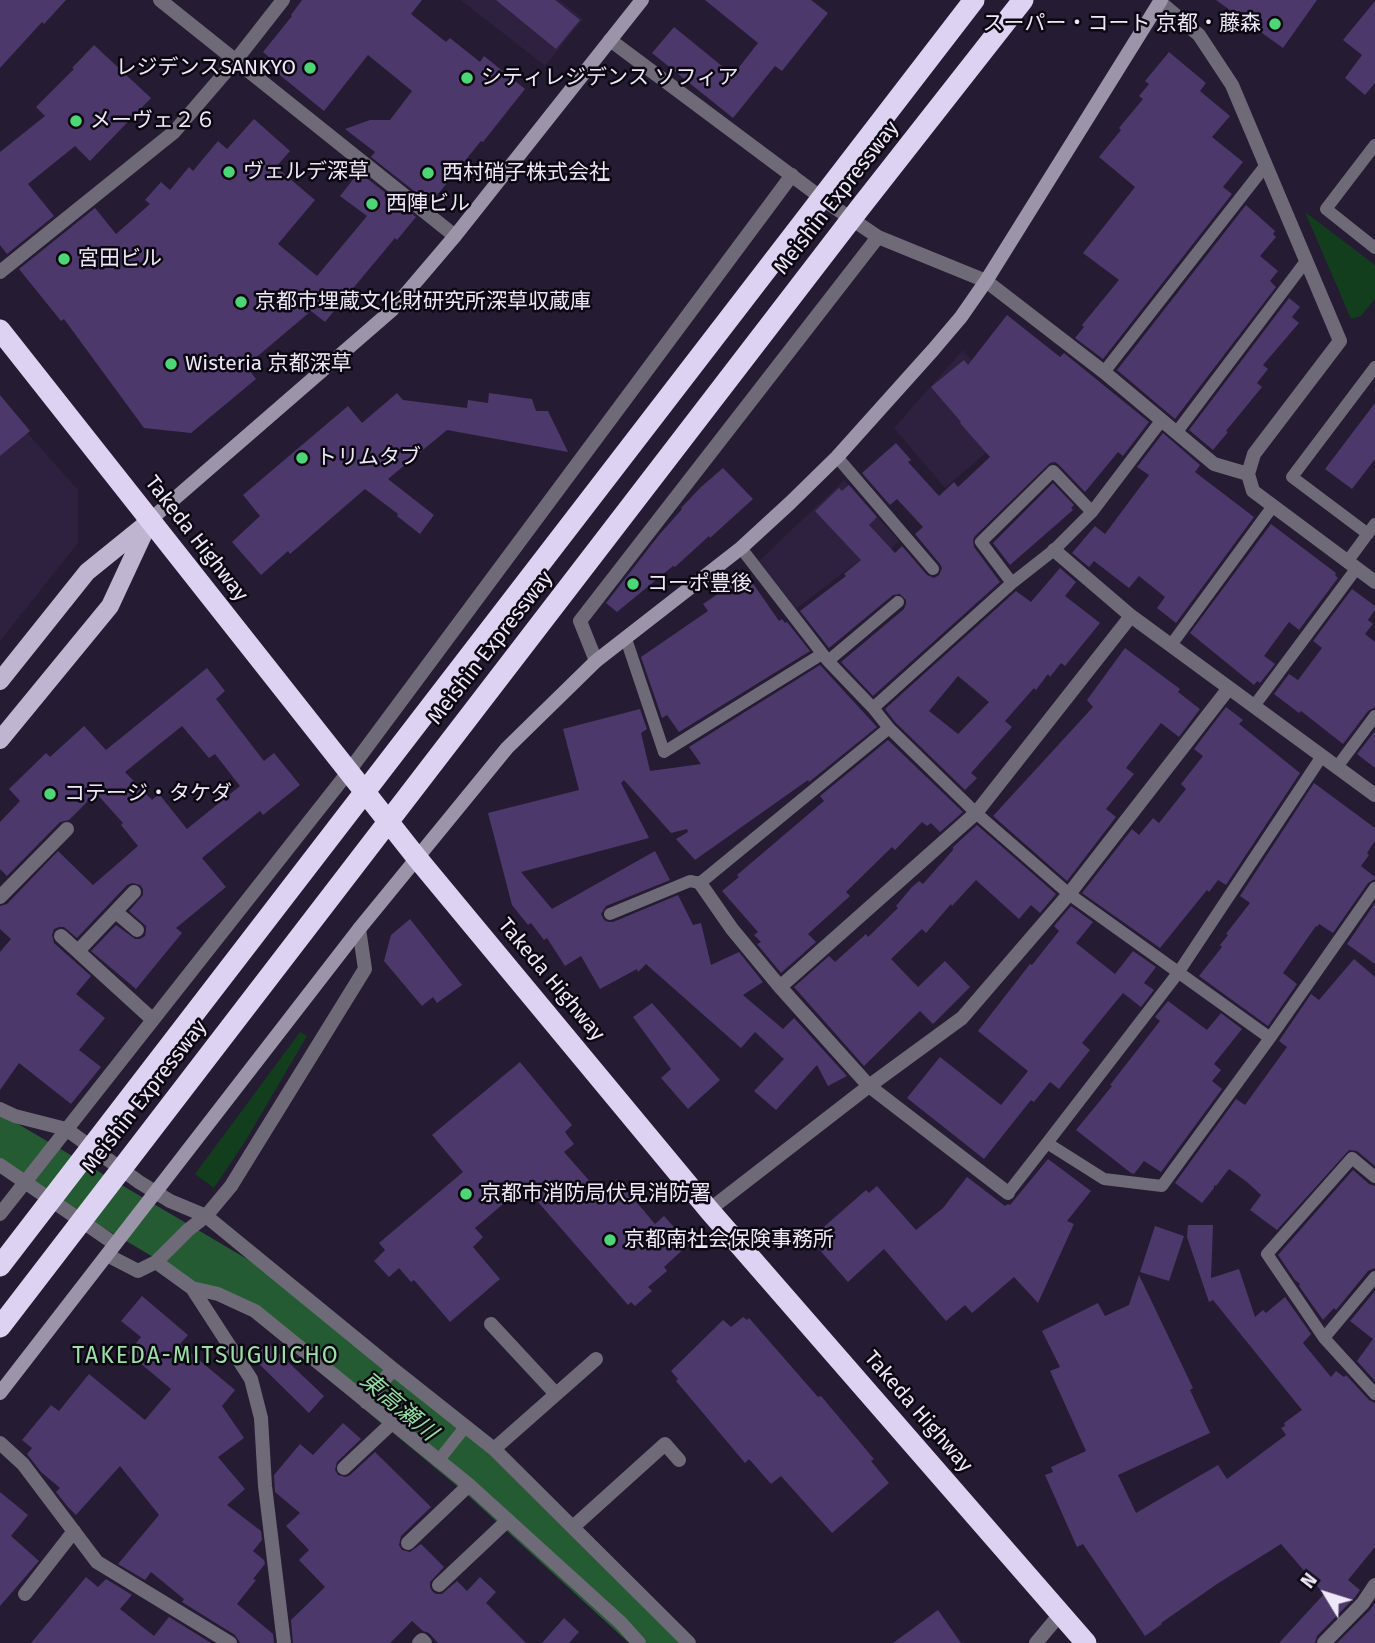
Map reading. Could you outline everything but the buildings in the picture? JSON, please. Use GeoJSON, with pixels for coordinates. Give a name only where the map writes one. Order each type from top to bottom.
{"type":"FeatureCollection","features":[{"type":"Feature","properties":{"kind":"highway"},"geometry":{"type":"LineString","coordinates":[[936,49],[965,0]]}},
{"type":"Feature","properties":{"kind":"highway","name":"Meishin Expressway"},"geometry":{"type":"LineString","coordinates":[[0,1266],[974,0]]}},
{"type":"Feature","properties":{"kind":"highway","name":"Meishin Expressway"},"geometry":{"type":"LineString","coordinates":[[0,1327],[859,209],[1023,0]]}},
{"type":"Feature","properties":{"kind":"highway"},"geometry":{"type":"LineString","coordinates":[[968,71],[1030,0]]}},
{"type":"Feature","properties":{"kind":"highway","name":"Takeda Highway"},"geometry":{"type":"LineString","coordinates":[[0,331],[417,858],[709,1210],[1086,1643]]}},
{"type":"Feature","properties":{"kind":"main road"},"geometry":{"type":"LineString","coordinates":[[0,681],[87,572],[150,520]]}},
{"type":"Feature","properties":{"kind":"main road"},"geometry":{"type":"LineString","coordinates":[[0,740],[110,606],[150,520]]}},
{"type":"Feature","properties":{"kind":"street"},"geometry":{"type":"LineString","coordinates":[[160,0],[455,236]]}},
{"type":"Feature","properties":{"kind":"street"},"geometry":{"type":"LineString","coordinates":[[0,272],[174,132],[283,0]]}},
{"type":"Feature","properties":{"kind":"street"},"geometry":{"type":"LineString","coordinates":[[150,520],[392,310],[455,236],[642,0]]}},
{"type":"Feature","properties":{"kind":"street"},"geometry":{"type":"LineString","coordinates":[[0,1393],[359,929],[507,748],[596,661],[741,548],[790,503],[837,457],[961,317],[1161,1],[1199,35],[1232,85],[1340,341],[1254,454],[1248,474],[1252,491],[1375,582]]}},
{"type":"Feature","properties":{"kind":"street"},"geometry":{"type":"LineString","coordinates":[[610,40],[878,237],[986,281],[1104,372],[1214,464],[1248,474]]}},
{"type":"Feature","properties":{"kind":"street"},"geometry":{"type":"LineString","coordinates":[[0,1214],[349,771],[792,175]]}},
{"type":"Feature","properties":{"kind":"street"},"geometry":{"type":"LineString","coordinates":[[596,661],[580,621],[878,237]]}},
{"type":"Feature","properties":{"kind":"street"},"geometry":{"type":"LineString","coordinates":[[1054,550],[1131,616],[1375,795]]}},
{"type":"Feature","properties":{"kind":"street"},"geometry":{"type":"LineString","coordinates":[[780,987],[976,813],[1131,616]]}},
{"type":"Feature","properties":{"kind":"street"},"geometry":{"type":"LineString","coordinates":[[709,1210],[962,1018],[1069,894],[1229,688]]}},
{"type":"Feature","properties":{"kind":"street"},"geometry":{"type":"LineString","coordinates":[[0,897],[67,829]]}},
{"type":"Feature","properties":{"kind":"street"},"geometry":{"type":"LineString","coordinates":[[700,883],[732,929],[780,987],[869,1086],[1007,1193]]}},
{"type":"Feature","properties":{"kind":"street"},"geometry":{"type":"LineString","coordinates":[[78,951],[134,892]]}},
{"type":"Feature","properties":{"kind":"street"},"geometry":{"type":"LineString","coordinates":[[116,912],[137,930]]}},
{"type":"Feature","properties":{"kind":"street"},"geometry":{"type":"LineString","coordinates":[[0,1165],[27,1178],[138,1271],[158,1259],[206,1216],[231,1186],[365,969],[359,929]]}},
{"type":"Feature","properties":{"kind":"street"},"geometry":{"type":"LineString","coordinates":[[61,936],[152,1019]]}},
{"type":"Feature","properties":{"kind":"street"},"geometry":{"type":"LineString","coordinates":[[0,1108],[15,1116],[66,1129],[139,1182],[170,1201],[206,1216],[494,1449],[689,1643]]}},
{"type":"Feature","properties":{"kind":"street"},"geometry":{"type":"LineString","coordinates":[[158,1259],[192,1288],[251,1379],[261,1418],[265,1486],[284,1643]]}},
{"type":"Feature","properties":{"kind":"street"},"geometry":{"type":"LineString","coordinates":[[192,1288],[218,1294],[255,1311],[468,1485],[621,1623],[639,1643]]}},
{"type":"Feature","properties":{"kind":"street"},"geometry":{"type":"LineString","coordinates":[[491,1324],[556,1394]]}},
{"type":"Feature","properties":{"kind":"street"},"geometry":{"type":"LineString","coordinates":[[494,1449],[596,1359]]}},
{"type":"Feature","properties":{"kind":"street"},"geometry":{"type":"LineString","coordinates":[[366,1402],[393,1369]]}},
{"type":"Feature","properties":{"kind":"street"},"geometry":{"type":"LineString","coordinates":[[344,1468],[392,1423]]}},
{"type":"Feature","properties":{"kind":"street"},"geometry":{"type":"LineString","coordinates":[[0,1443],[23,1464],[97,1562],[230,1643]]}},
{"type":"Feature","properties":{"kind":"street"},"geometry":{"type":"LineString","coordinates":[[573,1527],[664,1444],[679,1460]]}},
{"type":"Feature","properties":{"kind":"street"},"geometry":{"type":"LineString","coordinates":[[408,1543],[468,1485]]}},
{"type":"Feature","properties":{"kind":"street"},"geometry":{"type":"LineString","coordinates":[[439,1585],[508,1520]]}},
{"type":"Feature","properties":{"kind":"street"},"geometry":{"type":"LineString","coordinates":[[25,1594],[74,1531]]}},
{"type":"Feature","properties":{"kind":"street"},"geometry":{"type":"LineString","coordinates":[[1324,1643],[1363,1603],[1375,1585]]}},
{"type":"Feature","properties":{"kind":"street"},"geometry":{"type":"LineString","coordinates":[[1037,1643],[1061,1613]]}},
{"type":"Feature","properties":{"kind":"street"},"geometry":{"type":"LineString","coordinates":[[419,1643],[422,1640],[425,1643]]}},
{"type":"Feature","properties":{"kind":"lane"},"geometry":{"type":"LineString","coordinates":[[1375,145],[1326,209],[1375,248]]}},
{"type":"Feature","properties":{"kind":"lane"},"geometry":{"type":"LineString","coordinates":[[1104,372],[1266,165]]}},
{"type":"Feature","properties":{"kind":"lane"},"geometry":{"type":"LineString","coordinates":[[1175,433],[1306,261]]}},
{"type":"Feature","properties":{"kind":"lane"},"geometry":{"type":"LineString","coordinates":[[1254,706],[1352,565],[1371,529],[1292,477],[1375,367]]}},
{"type":"Feature","properties":{"kind":"lane"},"geometry":{"type":"LineString","coordinates":[[873,708],[1012,583],[1054,550],[1091,512],[1161,421]]}},
{"type":"Feature","properties":{"kind":"lane"},"geometry":{"type":"LineString","coordinates":[[837,457],[933,569]]}},
{"type":"Feature","properties":{"kind":"lane"},"geometry":{"type":"LineString","coordinates":[[1012,583],[981,542],[1053,471],[1091,512]]}},
{"type":"Feature","properties":{"kind":"lane"},"geometry":{"type":"LineString","coordinates":[[1171,645],[1273,506]]}},
{"type":"Feature","properties":{"kind":"lane"},"geometry":{"type":"LineString","coordinates":[[741,548],[825,657],[889,728],[976,813],[1069,894],[1270,1038]]}},
{"type":"Feature","properties":{"kind":"lane"},"geometry":{"type":"LineString","coordinates":[[625,639],[664,752],[825,657],[898,602]]}},
{"type":"Feature","properties":{"kind":"lane"},"geometry":{"type":"LineString","coordinates":[[1337,767],[1375,716]]}},
{"type":"Feature","properties":{"kind":"lane"},"geometry":{"type":"LineString","coordinates":[[610,914],[690,881],[700,883],[889,728]]}},
{"type":"Feature","properties":{"kind":"lane"},"geometry":{"type":"LineString","coordinates":[[1007,1193],[1178,973],[1322,756]]}},
{"type":"Feature","properties":{"kind":"lane"},"geometry":{"type":"LineString","coordinates":[[1047,1143],[1104,1179],[1163,1186],[1375,888]]}},
{"type":"Feature","properties":{"kind":"lane"},"geometry":{"type":"LineString","coordinates":[[1375,1177],[1352,1158],[1267,1254],[1324,1338],[1375,1394]]}},
{"type":"Feature","properties":{"kind":"lane"},"geometry":{"type":"LineString","coordinates":[[1324,1338],[1375,1277]]}},
{"type":"Feature","properties":{"kind":"lane"},"geometry":{"type":"LineString","coordinates":[[438,1461],[466,1426]]}},
{"type":"Feature","properties":{"kind":"shaded area"},"geometry":{"type":"Polygon","coordinates":[[[461,0],[559,0],[583,19],[545,66],[461,0]]]}},
{"type":"Feature","properties":{"kind":"shaded area"},"geometry":{"type":"Polygon","coordinates":[[[963,350],[1023,421],[945,488],[894,428],[963,350]]]}},
{"type":"Feature","properties":{"kind":"shaded area"},"geometry":{"type":"Polygon","coordinates":[[[0,402],[78,490],[78,543],[0,641],[0,402]]]}},
{"type":"Feature","properties":{"kind":"shaded area"},"geometry":{"type":"Polygon","coordinates":[[[844,480],[899,541],[877,561],[860,560],[796,609],[759,561],[844,480]]]}},
{"type":"Feature","properties":{"kind":"green space"},"geometry":{"type":"Polygon","coordinates":[[[1305,212],[1375,265],[1375,299],[1361,316],[1351,319],[1305,212]]]}},
{"type":"Feature","properties":{"kind":"green space"},"geometry":{"type":"Polygon","coordinates":[[[300,1032],[307,1036],[246,1140],[214,1188],[195,1174],[300,1032]]]}},
{"type":"Feature","properties":{"kind":"waterway","name":"東高瀬川"},"geometry":{"type":"LineString","coordinates":[[0,1140],[263,1295],[481,1476],[663,1643]]}},
{"type":"Feature","properties":{"kind":"place","name":"スーパー・コート 京都・藤森"},"geometry":{"type":"Point","coordinates":[1275,24]}},
{"type":"Feature","properties":{"kind":"place","name":"レジデンスSANKYO"},"geometry":{"type":"Point","coordinates":[310,68]}},
{"type":"Feature","properties":{"kind":"place","name":"シティレジデンス ソフィア"},"geometry":{"type":"Point","coordinates":[467,78]}},
{"type":"Feature","properties":{"kind":"place","name":"メーヴェ２６"},"geometry":{"type":"Point","coordinates":[76,121]}},
{"type":"Feature","properties":{"kind":"place","name":"ヴェルデ深草"},"geometry":{"type":"Point","coordinates":[229,172]}},
{"type":"Feature","properties":{"kind":"place","name":"西村硝子株式会社"},"geometry":{"type":"Point","coordinates":[428,173]}},
{"type":"Feature","properties":{"kind":"place","name":"西陣ビル"},"geometry":{"type":"Point","coordinates":[372,204]}},
{"type":"Feature","properties":{"kind":"place","name":"宮田ビル"},"geometry":{"type":"Point","coordinates":[64,259]}},
{"type":"Feature","properties":{"kind":"place","name":"京都市埋蔵文化財研究所深草収蔵庫"},"geometry":{"type":"Point","coordinates":[241,302]}},
{"type":"Feature","properties":{"kind":"place","name":"Wisteria 京都深草"},"geometry":{"type":"Point","coordinates":[171,364]}},
{"type":"Feature","properties":{"kind":"place","name":"トリムタブ"},"geometry":{"type":"Point","coordinates":[302,458]}},
{"type":"Feature","properties":{"kind":"place","name":"コーポ豊後"},"geometry":{"type":"Point","coordinates":[633,584]}},
{"type":"Feature","properties":{"kind":"place","name":"コテージ・タケダ"},"geometry":{"type":"Point","coordinates":[50,794]}},
{"type":"Feature","properties":{"kind":"place","name":"京都市消防局伏見消防署"},"geometry":{"type":"Point","coordinates":[466,1194]}},
{"type":"Feature","properties":{"kind":"place","name":"京都南社会保険事務所"},"geometry":{"type":"Point","coordinates":[610,1240]}},
{"type":"Feature","properties":{"kind":"district","name":"TAKEDA-MITSUGUICHO"},"geometry":{"type":"Point","coordinates":[206,1357]}}]}
